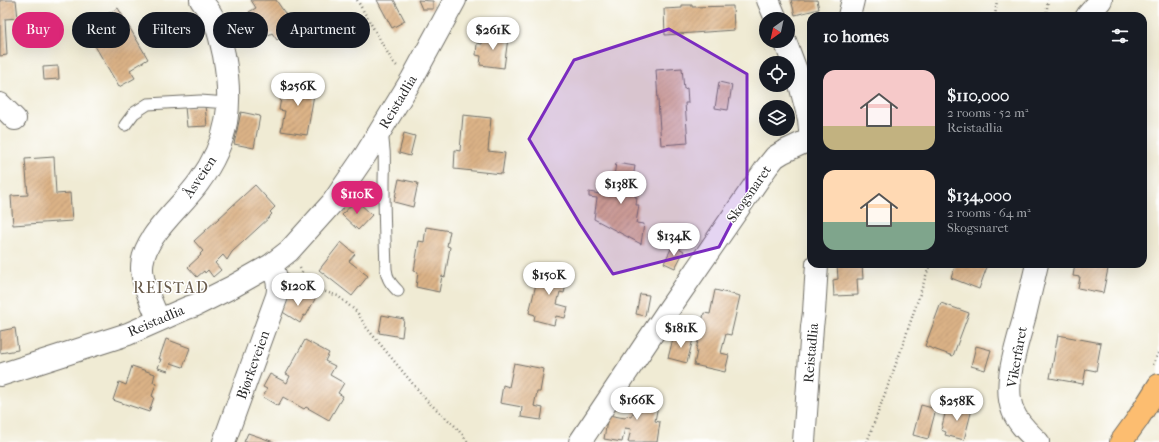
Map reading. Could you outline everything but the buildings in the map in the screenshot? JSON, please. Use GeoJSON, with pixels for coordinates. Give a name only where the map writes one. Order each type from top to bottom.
{"type":"FeatureCollection","features":[{"type":"Feature","properties":{"kind":"main road"},"geometry":{"type":"LineString","coordinates":[[1122,442],[1142,414],[1159,385]]}},
{"type":"Feature","properties":{"kind":"street","name":"Åsveien"},"geometry":{"type":"LineString","coordinates":[[159,320],[143,278],[142,268],[145,250],[158,231],[199,183],[214,159],[223,135],[227,117],[229,91],[217,9],[201,0]]}},
{"type":"Feature","properties":{"kind":"street","name":"Reistadlia"},"geometry":{"type":"LineString","coordinates":[[0,375],[128,334],[214,296],[271,265],[288,251],[333,202],[381,130],[412,79],[456,0]]}},
{"type":"Feature","properties":{"kind":"street"},"geometry":{"type":"LineString","coordinates":[[768,0],[773,12]]}},
{"type":"Feature","properties":{"kind":"street"},"geometry":{"type":"LineString","coordinates":[[850,12],[853,0]]}},
{"type":"Feature","properties":{"kind":"street"},"geometry":{"type":"LineString","coordinates":[[1090,12],[1101,0]]}},
{"type":"Feature","properties":{"kind":"street"},"geometry":{"type":"LineString","coordinates":[[788,48],[797,73],[807,113]]}},
{"type":"Feature","properties":{"kind":"street"},"geometry":{"type":"LineString","coordinates":[[0,104],[15,119]]}},
{"type":"Feature","properties":{"kind":"street","name":"Skogsnaret"},"geometry":{"type":"LineString","coordinates":[[580,442],[767,167],[775,157],[783,152],[807,128]]}},
{"type":"Feature","properties":{"kind":"street","name":"Bjørkeveien"},"geometry":{"type":"LineString","coordinates":[[224,442],[279,289],[271,265]]}},
{"type":"Feature","properties":{"kind":"street","name":"Reistadlia"},"geometry":{"type":"LineString","coordinates":[[804,442],[817,268]]}},
{"type":"Feature","properties":{"kind":"street","name":"Vikerfaret"},"geometry":{"type":"LineString","coordinates":[[1035,268],[1011,372],[1010,402],[1017,419],[1038,442]]}},
{"type":"Feature","properties":{"kind":"lane"},"geometry":{"type":"LineString","coordinates":[[125,125],[134,113],[148,104],[200,101],[228,103]]}},
{"type":"Feature","properties":{"kind":"lane"},"geometry":{"type":"LineString","coordinates":[[381,130],[384,140],[385,155],[384,185],[386,269],[387,277],[390,283],[398,291]]}},
{"type":"Feature","properties":{"kind":"path"},"geometry":{"type":"LineString","coordinates":[[357,0],[393,62],[412,79]]}},
{"type":"Feature","properties":{"kind":"path"},"geometry":{"type":"LineString","coordinates":[[996,12],[997,0]]}},
{"type":"Feature","properties":{"kind":"path"},"geometry":{"type":"LineString","coordinates":[[1046,12],[1048,0]]}},
{"type":"Feature","properties":{"kind":"path"},"geometry":{"type":"LineString","coordinates":[[288,251],[300,268],[306,280],[323,291],[338,296],[357,312],[366,327],[427,401],[456,426],[468,442]]}},
{"type":"Feature","properties":{"kind":"path"},"geometry":{"type":"LineString","coordinates":[[867,442],[900,353],[929,268]]}},
{"type":"Feature","properties":{"kind":"highlighted area"},"geometry":{"type":"Polygon","coordinates":[[[669,29],[747,74],[747,193],[719,247],[613,274],[580,224],[529,139],[574,60],[669,29]]]}},
{"type":"Feature","properties":{"kind":"district","name":"REISTAD"},"geometry":{"type":"Point","coordinates":[171,287]}}]}
